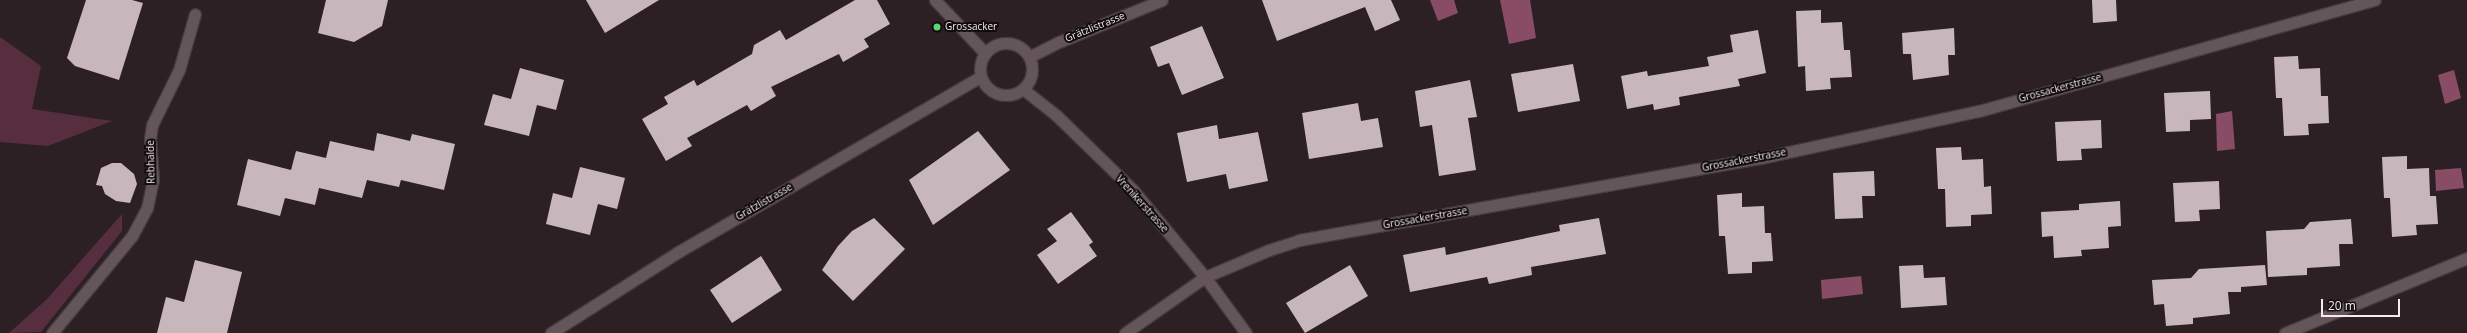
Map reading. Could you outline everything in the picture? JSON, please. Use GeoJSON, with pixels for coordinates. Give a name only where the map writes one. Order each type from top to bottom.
{"type":"FeatureCollection","features":[{"type":"Feature","properties":{"kind":"street"},"geometry":{"type":"LineString","coordinates":[[935,0],[985,53]]}},
{"type":"Feature","properties":{"kind":"street","name":"Grätzlistrasse"},"geometry":{"type":"LineString","coordinates":[[1029,57],[1059,42],[1162,0]]}},
{"type":"Feature","properties":{"kind":"street","name":"Grossackerstrasse"},"geometry":{"type":"LineString","coordinates":[[1125,333],[1205,277],[1269,250],[1299,240],[1761,158],[1979,110],[2375,0]]}},
{"type":"Feature","properties":{"kind":"street","name":"Rebhalde"},"geometry":{"type":"LineString","coordinates":[[52,333],[132,236],[147,208],[153,180],[150,139],[152,125],[179,70],[195,14]]}},
{"type":"Feature","properties":{"kind":"street"},"geometry":{"type":"LineString","coordinates":[[1008,43],[1024,50],[1029,57],[1032,74],[1023,89],[1014,94],[1004,96],[986,87],[980,78],[980,65],[985,53],[991,47],[1008,43]]}},
{"type":"Feature","properties":{"kind":"street","name":"Grätzlistrasse"},"geometry":{"type":"LineString","coordinates":[[551,333],[678,252],[980,78]]}},
{"type":"Feature","properties":{"kind":"street","name":"Vrenikerstrasse"},"geometry":{"type":"LineString","coordinates":[[1023,89],[1056,116],[1133,190],[1205,277],[1246,333]]}},
{"type":"Feature","properties":{"kind":"street"},"geometry":{"type":"LineString","coordinates":[[2285,333],[2467,258]]}},
{"type":"Feature","properties":{"kind":"shaded area"},"geometry":{"type":"Polygon","coordinates":[[[1430,0],[1454,0],[1458,13],[1438,21],[1430,0]]]}},
{"type":"Feature","properties":{"kind":"shaded area"},"geometry":{"type":"Polygon","coordinates":[[[1500,0],[1530,0],[1536,38],[1509,44],[1500,0]]]}},
{"type":"Feature","properties":{"kind":"shaded area"},"geometry":{"type":"Polygon","coordinates":[[[0,37],[41,66],[32,109],[112,121],[48,146],[0,142],[0,37]]]}},
{"type":"Feature","properties":{"kind":"shaded area"},"geometry":{"type":"Polygon","coordinates":[[[2454,70],[2461,98],[2445,104],[2438,75],[2454,70]]]}},
{"type":"Feature","properties":{"kind":"shaded area"},"geometry":{"type":"Polygon","coordinates":[[[2232,111],[2235,149],[2217,151],[2216,114],[2232,111]]]}},
{"type":"Feature","properties":{"kind":"shaded area"},"geometry":{"type":"Polygon","coordinates":[[[2461,168],[2464,188],[2436,191],[2435,170],[2461,168]]]}},
{"type":"Feature","properties":{"kind":"shaded area"},"geometry":{"type":"Polygon","coordinates":[[[122,214],[122,231],[41,332],[9,333],[47,299],[122,214]]]}},
{"type":"Feature","properties":{"kind":"shaded area"},"geometry":{"type":"Polygon","coordinates":[[[1861,276],[1863,294],[1822,299],[1821,280],[1861,276]]]}},
{"type":"Feature","properties":{"kind":"building"},"geometry":{"type":"Polygon","coordinates":[[[86,0],[132,0],[143,3],[119,80],[75,66],[67,58],[86,0]]]}},
{"type":"Feature","properties":{"kind":"building"},"geometry":{"type":"Polygon","coordinates":[[[326,0],[388,0],[382,26],[354,42],[318,33],[326,0]]]}},
{"type":"Feature","properties":{"kind":"building"},"geometry":{"type":"Polygon","coordinates":[[[586,0],[659,0],[605,33],[586,0]]]}},
{"type":"Feature","properties":{"kind":"building"},"geometry":{"type":"Polygon","coordinates":[[[855,0],[877,0],[890,24],[864,39],[869,47],[843,62],[839,54],[771,87],[776,96],[751,111],[747,105],[687,138],[692,146],[666,161],[642,119],[668,104],[664,97],[694,80],[697,86],[752,54],[754,45],[780,30],[786,40],[855,0]]]}},
{"type":"Feature","properties":{"kind":"building"},"geometry":{"type":"Polygon","coordinates":[[[1262,0],[1391,0],[1400,20],[1375,31],[1365,7],[1277,41],[1262,0]]]}},
{"type":"Feature","properties":{"kind":"building"},"geometry":{"type":"Polygon","coordinates":[[[2092,0],[2116,0],[2117,21],[2093,23],[2092,0]]]}},
{"type":"Feature","properties":{"kind":"building"},"geometry":{"type":"Polygon","coordinates":[[[1821,10],[1821,23],[1842,22],[1844,50],[1850,50],[1852,77],[1830,78],[1831,89],[1806,91],[1805,66],[1798,67],[1796,11],[1821,10]]]}},
{"type":"Feature","properties":{"kind":"building"},"geometry":{"type":"Polygon","coordinates":[[[1202,26],[1224,78],[1182,95],[1169,63],[1158,67],[1150,47],[1202,26]]]}},
{"type":"Feature","properties":{"kind":"building"},"geometry":{"type":"Polygon","coordinates":[[[1954,28],[1955,55],[1948,55],[1949,75],[1913,80],[1911,54],[1903,54],[1902,33],[1954,28]]]}},
{"type":"Feature","properties":{"kind":"building"},"geometry":{"type":"Polygon","coordinates":[[[1758,30],[1766,73],[1738,79],[1740,86],[1679,97],[1680,105],[1654,110],[1653,104],[1627,109],[1621,76],[1647,71],[1648,76],[1709,66],[1707,57],[1733,52],[1730,35],[1758,30]]]}},
{"type":"Feature","properties":{"kind":"building"},"geometry":{"type":"Polygon","coordinates":[[[2298,56],[2299,69],[2320,68],[2321,96],[2328,96],[2329,123],[2308,124],[2309,135],[2284,136],[2282,98],[2276,98],[2274,57],[2298,56]]]}},
{"type":"Feature","properties":{"kind":"building"},"geometry":{"type":"Polygon","coordinates":[[[1573,64],[1580,101],[1518,112],[1511,74],[1573,64]]]}},
{"type":"Feature","properties":{"kind":"building"},"geometry":{"type":"Polygon","coordinates":[[[520,68],[564,80],[556,110],[537,105],[529,136],[484,125],[493,94],[511,99],[520,68]]]}},
{"type":"Feature","properties":{"kind":"building"},"geometry":{"type":"Polygon","coordinates":[[[1470,80],[1477,117],[1468,118],[1476,170],[1439,176],[1432,125],[1420,127],[1415,91],[1470,80]]]}},
{"type":"Feature","properties":{"kind":"building"},"geometry":{"type":"Polygon","coordinates":[[[2210,91],[2211,119],[2190,120],[2190,131],[2166,132],[2164,93],[2210,91]]]}},
{"type":"Feature","properties":{"kind":"building"},"geometry":{"type":"Polygon","coordinates":[[[1358,103],[1361,121],[1378,118],[1383,147],[1309,159],[1302,113],[1358,103]]]}},
{"type":"Feature","properties":{"kind":"building"},"geometry":{"type":"Polygon","coordinates":[[[2101,120],[2102,148],[2081,149],[2082,160],[2057,161],[2055,122],[2101,120]]]}},
{"type":"Feature","properties":{"kind":"building"},"geometry":{"type":"Polygon","coordinates":[[[1217,125],[1219,139],[1258,132],[1268,181],[1229,189],[1226,174],[1187,182],[1177,133],[1217,125]]]}},
{"type":"Feature","properties":{"kind":"building"},"geometry":{"type":"Polygon","coordinates":[[[978,131],[1010,170],[933,225],[909,180],[978,131]]]}},
{"type":"Feature","properties":{"kind":"building"},"geometry":{"type":"Polygon","coordinates":[[[377,133],[410,141],[412,134],[455,144],[444,190],[401,180],[399,187],[367,180],[362,198],[319,188],[315,205],[285,198],[280,216],[237,205],[248,159],[291,170],[296,151],[326,158],[330,141],[374,151],[377,133]]]}},
{"type":"Feature","properties":{"kind":"building"},"geometry":{"type":"Polygon","coordinates":[[[1961,147],[1962,160],[1983,159],[1984,187],[1991,186],[1992,214],[1971,215],[1971,226],[1946,227],[1945,189],[1938,189],[1936,148],[1961,147]]]}},
{"type":"Feature","properties":{"kind":"building"},"geometry":{"type":"Polygon","coordinates":[[[2407,156],[2407,169],[2429,168],[2430,196],[2436,196],[2438,224],[2416,225],[2417,235],[2392,237],[2390,198],[2384,198],[2382,157],[2407,156]]]}},
{"type":"Feature","properties":{"kind":"building"},"geometry":{"type":"Polygon","coordinates":[[[112,163],[121,163],[134,174],[137,184],[130,203],[116,201],[105,194],[102,186],[96,185],[101,168],[112,163]]]}},
{"type":"Feature","properties":{"kind":"building"},"geometry":{"type":"Polygon","coordinates":[[[580,167],[625,178],[617,209],[598,204],[590,235],[546,224],[553,193],[572,198],[580,167]]]}},
{"type":"Feature","properties":{"kind":"building"},"geometry":{"type":"Polygon","coordinates":[[[1874,171],[1875,196],[1862,196],[1863,218],[1835,219],[1833,173],[1874,171]]]}},
{"type":"Feature","properties":{"kind":"building"},"geometry":{"type":"Polygon","coordinates":[[[2219,181],[2220,209],[2199,210],[2200,221],[2175,222],[2173,183],[2219,181]]]}},
{"type":"Feature","properties":{"kind":"building"},"geometry":{"type":"Polygon","coordinates":[[[1742,193],[1742,207],[1764,206],[1765,233],[1771,233],[1773,261],[1752,262],[1752,273],[1728,274],[1725,236],[1719,236],[1717,195],[1742,193]]]}},
{"type":"Feature","properties":{"kind":"building"},"geometry":{"type":"Polygon","coordinates":[[[2120,201],[2121,226],[2108,227],[2109,248],[2081,250],[2082,256],[2054,258],[2053,236],[2042,237],[2041,212],[2079,210],[2079,204],[2120,201]]]}},
{"type":"Feature","properties":{"kind":"building"},"geometry":{"type":"Polygon","coordinates":[[[1071,212],[1093,242],[1089,245],[1097,256],[1058,284],[1037,255],[1057,241],[1047,229],[1071,212]]]}},
{"type":"Feature","properties":{"kind":"building"},"geometry":{"type":"Polygon","coordinates":[[[874,218],[905,249],[853,301],[822,270],[838,246],[852,231],[874,218]]]}},
{"type":"Feature","properties":{"kind":"building"},"geometry":{"type":"Polygon","coordinates":[[[1599,218],[1606,254],[1531,267],[1532,275],[1489,284],[1487,277],[1410,292],[1403,255],[1445,247],[1446,255],[1560,231],[1559,225],[1599,218]]]}},
{"type":"Feature","properties":{"kind":"building"},"geometry":{"type":"Polygon","coordinates":[[[2351,219],[2353,244],[2339,244],[2340,266],[2307,268],[2307,275],[2268,277],[2266,231],[2304,229],[2310,222],[2351,219]]]}},
{"type":"Feature","properties":{"kind":"building"},"geometry":{"type":"Polygon","coordinates":[[[761,256],[782,290],[732,323],[710,290],[761,256]]]}},
{"type":"Feature","properties":{"kind":"building"},"geometry":{"type":"Polygon","coordinates":[[[195,260],[242,272],[227,333],[157,333],[166,297],[184,302],[195,260]]]}},
{"type":"Feature","properties":{"kind":"building"},"geometry":{"type":"Polygon","coordinates":[[[1350,265],[1368,296],[1305,333],[1286,303],[1350,265]]]}},
{"type":"Feature","properties":{"kind":"building"},"geometry":{"type":"Polygon","coordinates":[[[1923,265],[1924,278],[1945,277],[1947,305],[1901,308],[1899,266],[1923,265]]]}},
{"type":"Feature","properties":{"kind":"building"},"geometry":{"type":"Polygon","coordinates":[[[2265,265],[2267,285],[2241,287],[2241,292],[2228,292],[2230,314],[2193,318],[2193,324],[2166,326],[2164,304],[2154,305],[2152,280],[2191,278],[2199,269],[2265,265]]]}},
{"type":"Feature","properties":{"kind":"place","name":"Grossacker"},"geometry":{"type":"Point","coordinates":[937,27]}}]}
